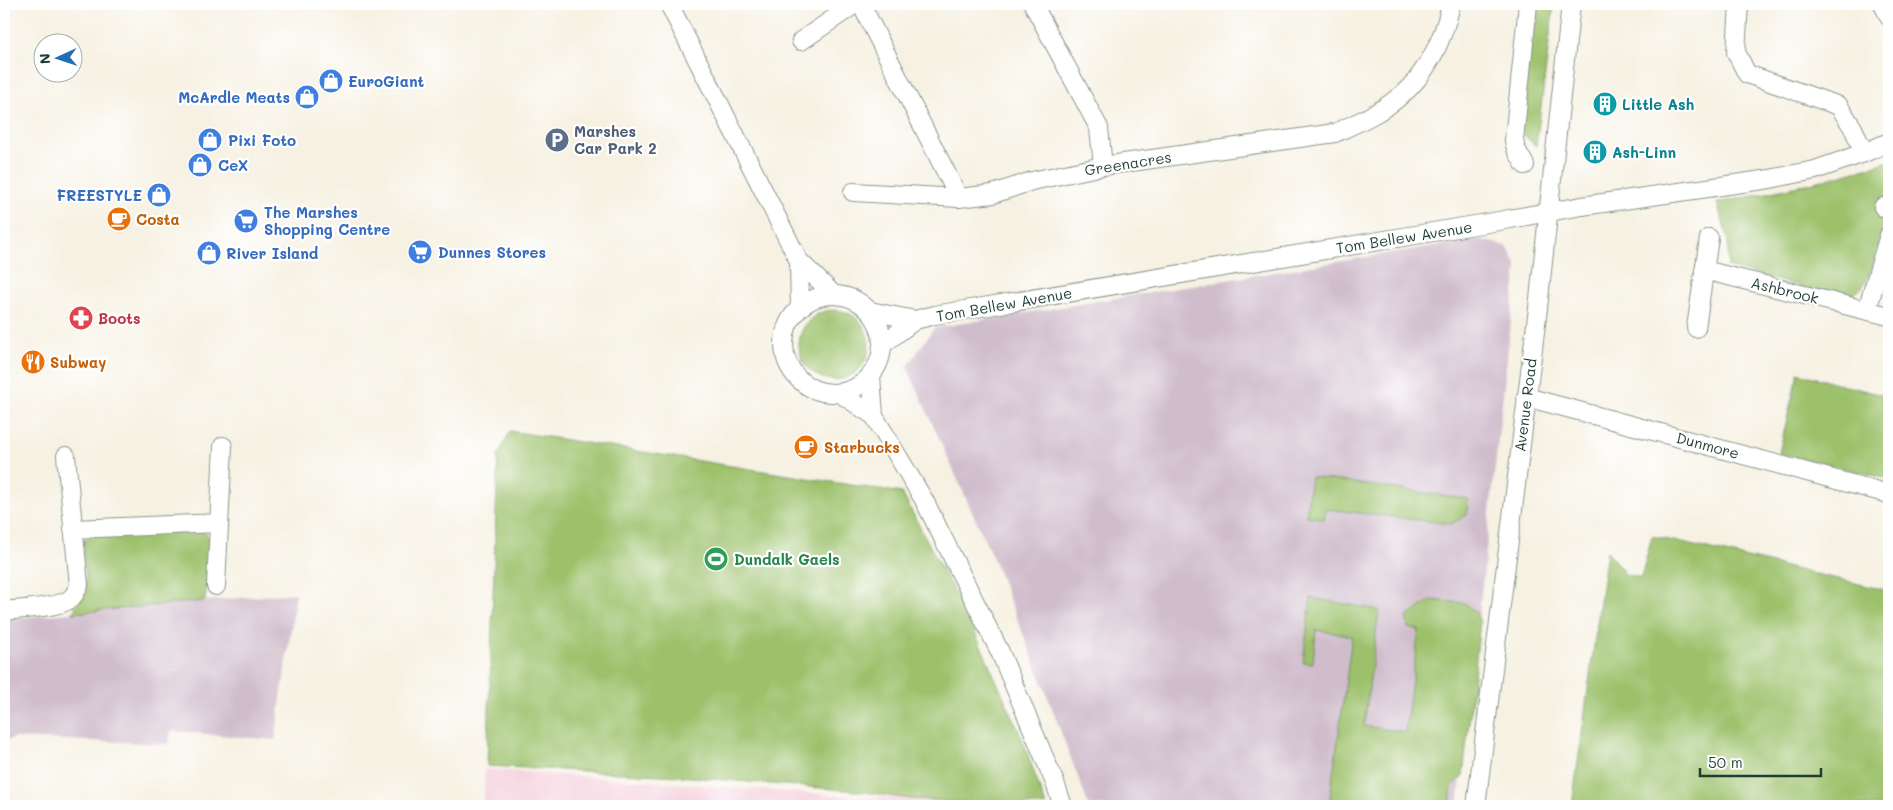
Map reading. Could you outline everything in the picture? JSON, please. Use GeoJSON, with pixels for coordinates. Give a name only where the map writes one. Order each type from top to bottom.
{"type":"FeatureCollection","features":[{"type":"Feature","properties":{"kind":"street"},"geometry":{"type":"LineString","coordinates":[[669,4],[799,261],[834,295]]}},
{"type":"Feature","properties":{"kind":"street"},"geometry":{"type":"LineString","coordinates":[[801,41],[855,4]]}},
{"type":"Feature","properties":{"kind":"street"},"geometry":{"type":"LineString","coordinates":[[861,4],[958,198]]}},
{"type":"Feature","properties":{"kind":"street"},"geometry":{"type":"LineString","coordinates":[[1033,4],[1099,128],[1103,166]]}},
{"type":"Feature","properties":{"kind":"street","name":"Greenacres"},"geometry":{"type":"LineString","coordinates":[[853,192],[958,198],[993,194],[1032,181],[1103,166],[1335,133],[1369,118],[1400,97],[1420,74],[1436,48],[1447,24],[1450,4]]}},
{"type":"Feature","properties":{"kind":"street"},"geometry":{"type":"LineString","coordinates":[[1524,165],[1514,140],[1528,4]]}},
{"type":"Feature","properties":{"kind":"street","name":"Avenue Road"},"geometry":{"type":"LineString","coordinates":[[1476,806],[1539,299],[1571,4]]}},
{"type":"Feature","properties":{"kind":"street"},"geometry":{"type":"LineString","coordinates":[[1739,4],[1736,52],[1747,74],[1839,106],[1853,128],[1864,154]]}},
{"type":"Feature","properties":{"kind":"street"},"geometry":{"type":"LineString","coordinates":[[1883,4],[1889,17]]}},
{"type":"Feature","properties":{"kind":"street","name":"Tom Bellew Avenue"},"geometry":{"type":"LineString","coordinates":[[883,344],[914,320],[935,315],[1548,212],[1816,170],[1864,154],[1889,142]]}},
{"type":"Feature","properties":{"kind":"street"},"geometry":{"type":"LineString","coordinates":[[1867,310],[1889,235]]}},
{"type":"Feature","properties":{"kind":"street"},"geometry":{"type":"LineString","coordinates":[[1696,328],[1709,238]]}},
{"type":"Feature","properties":{"kind":"street"},"geometry":{"type":"LineString","coordinates":[[799,261],[800,307]]}},
{"type":"Feature","properties":{"kind":"street","name":"Ashbrook"},"geometry":{"type":"LineString","coordinates":[[1704,270],[1889,316]]}},
{"type":"Feature","properties":{"kind":"street"},"geometry":{"type":"LineString","coordinates":[[834,295],[854,299],[870,311],[878,323],[883,344],[880,361],[871,376],[858,387],[840,394],[822,393],[804,385],[791,371],[787,363],[784,345],[786,328],[800,307],[818,297],[834,295]]}},
{"type":"Feature","properties":{"kind":"street","name":"Tom Bellew Avenue"},"geometry":{"type":"LineString","coordinates":[[870,311],[914,320]]}},
{"type":"Feature","properties":{"kind":"street"},"geometry":{"type":"LineString","coordinates":[[871,376],[874,416]]}},
{"type":"Feature","properties":{"kind":"street"},"geometry":{"type":"LineString","coordinates":[[840,394],[874,416],[924,500],[1000,652],[1063,806]]}},
{"type":"Feature","properties":{"kind":"street","name":"Dunmore"},"geometry":{"type":"LineString","coordinates":[[1526,397],[1889,494]]}},
{"type":"Feature","properties":{"kind":"street"},"geometry":{"type":"LineString","coordinates":[[216,586],[223,446]]}},
{"type":"Feature","properties":{"kind":"street"},"geometry":{"type":"LineString","coordinates":[[4,611],[59,604],[68,601],[75,594],[79,585],[66,456]]}},
{"type":"Feature","properties":{"kind":"street"},"geometry":{"type":"LineString","coordinates":[[73,529],[218,523]]}},
{"type":"Feature","properties":{"kind":"shaded area"},"geometry":{"type":"Polygon","coordinates":[[[1476,239],[1507,246],[1517,266],[1458,806],[1089,806],[992,556],[907,367],[934,328],[1476,239]]]}},
{"type":"Feature","properties":{"kind":"shaded area"},"geometry":{"type":"Polygon","coordinates":[[[296,593],[275,740],[171,731],[169,744],[14,738],[4,741],[4,619],[296,593]]]}},
{"type":"Feature","properties":{"kind":"shaded area"},"geometry":{"type":"Polygon","coordinates":[[[485,769],[858,797],[919,796],[1020,806],[483,806],[485,769]]]}},
{"type":"Feature","properties":{"kind":"green space"},"geometry":{"type":"Polygon","coordinates":[[[1534,4],[1554,4],[1536,146],[1520,131],[1534,4]]]}},
{"type":"Feature","properties":{"kind":"green space"},"geometry":{"type":"Polygon","coordinates":[[[1889,161],[1889,196],[1886,196],[1878,213],[1882,215],[1884,223],[1877,251],[1866,281],[1855,293],[1836,296],[1728,267],[1728,238],[1717,203],[1804,185],[1889,161]]]}},
{"type":"Feature","properties":{"kind":"green space"},"geometry":{"type":"Polygon","coordinates":[[[834,310],[847,313],[859,320],[866,332],[869,345],[866,358],[859,370],[847,377],[834,380],[821,377],[809,370],[802,358],[799,345],[802,332],[809,320],[821,313],[834,310]]]}},
{"type":"Feature","properties":{"kind":"green space"},"geometry":{"type":"Polygon","coordinates":[[[1798,373],[1889,397],[1889,479],[1779,453],[1798,373]]]}},
{"type":"Feature","properties":{"kind":"green space","name":"Dundalk Gaels"},"geometry":{"type":"Polygon","coordinates":[[[510,431],[902,493],[972,626],[1022,738],[1046,806],[910,799],[857,791],[678,776],[487,766],[498,456],[510,431]]]}},
{"type":"Feature","properties":{"kind":"green space"},"geometry":{"type":"Polygon","coordinates":[[[1311,477],[1468,499],[1467,515],[1451,524],[1326,509],[1324,519],[1306,516],[1311,477]]]}},
{"type":"Feature","properties":{"kind":"green space"},"geometry":{"type":"Polygon","coordinates":[[[195,530],[206,533],[211,541],[205,601],[73,613],[84,593],[86,585],[85,538],[92,534],[195,530]]]}},
{"type":"Feature","properties":{"kind":"green space"},"geometry":{"type":"Polygon","coordinates":[[[1652,536],[1889,591],[1889,806],[1572,806],[1607,551],[1625,574],[1641,578],[1652,536]]]}},
{"type":"Feature","properties":{"kind":"green space"},"geometry":{"type":"Polygon","coordinates":[[[1311,598],[1379,610],[1364,726],[1405,732],[1419,630],[1408,628],[1407,617],[1431,600],[1465,603],[1476,613],[1480,622],[1463,776],[1452,787],[1450,806],[1287,806],[1288,800],[1329,805],[1352,636],[1316,630],[1313,663],[1303,662],[1311,598]]]}},
{"type":"Feature","properties":{"kind":"place","name":"EuroGiant"},"geometry":{"type":"Point","coordinates":[331,81]}},
{"type":"Feature","properties":{"kind":"place","name":"McArdle Meats"},"geometry":{"type":"Point","coordinates":[307,97]}},
{"type":"Feature","properties":{"kind":"place","name":"Little Ash"},"geometry":{"type":"Point","coordinates":[1605,104]}},
{"type":"Feature","properties":{"kind":"place","name":"Pixi Foto"},"geometry":{"type":"Point","coordinates":[210,140]}},
{"type":"Feature","properties":{"kind":"place","name":"Marshes Car Park 2"},"geometry":{"type":"Point","coordinates":[557,140]}},
{"type":"Feature","properties":{"kind":"place","name":"Ash-Linn"},"geometry":{"type":"Point","coordinates":[1595,152]}},
{"type":"Feature","properties":{"kind":"place","name":"CeX"},"geometry":{"type":"Point","coordinates":[200,165]}},
{"type":"Feature","properties":{"kind":"place","name":"FREESTYLE"},"geometry":{"type":"Point","coordinates":[159,195]}},
{"type":"Feature","properties":{"kind":"place","name":"Costa"},"geometry":{"type":"Point","coordinates":[119,219]}},
{"type":"Feature","properties":{"kind":"place","name":"The Marshes Shopping Centre"},"geometry":{"type":"Point","coordinates":[246,221]}},
{"type":"Feature","properties":{"kind":"place","name":"Dunnes Stores"},"geometry":{"type":"Point","coordinates":[420,252]}},
{"type":"Feature","properties":{"kind":"place","name":"River Island"},"geometry":{"type":"Point","coordinates":[209,253]}},
{"type":"Feature","properties":{"kind":"place","name":"Boots"},"geometry":{"type":"Point","coordinates":[81,318]}},
{"type":"Feature","properties":{"kind":"place","name":"Subway"},"geometry":{"type":"Point","coordinates":[33,362]}},
{"type":"Feature","properties":{"kind":"place","name":"Starbucks"},"geometry":{"type":"Point","coordinates":[806,447]}},
{"type":"Feature","properties":{"kind":"place","name":"Dundalk Gaels"},"geometry":{"type":"Point","coordinates":[716,559]}}]}
